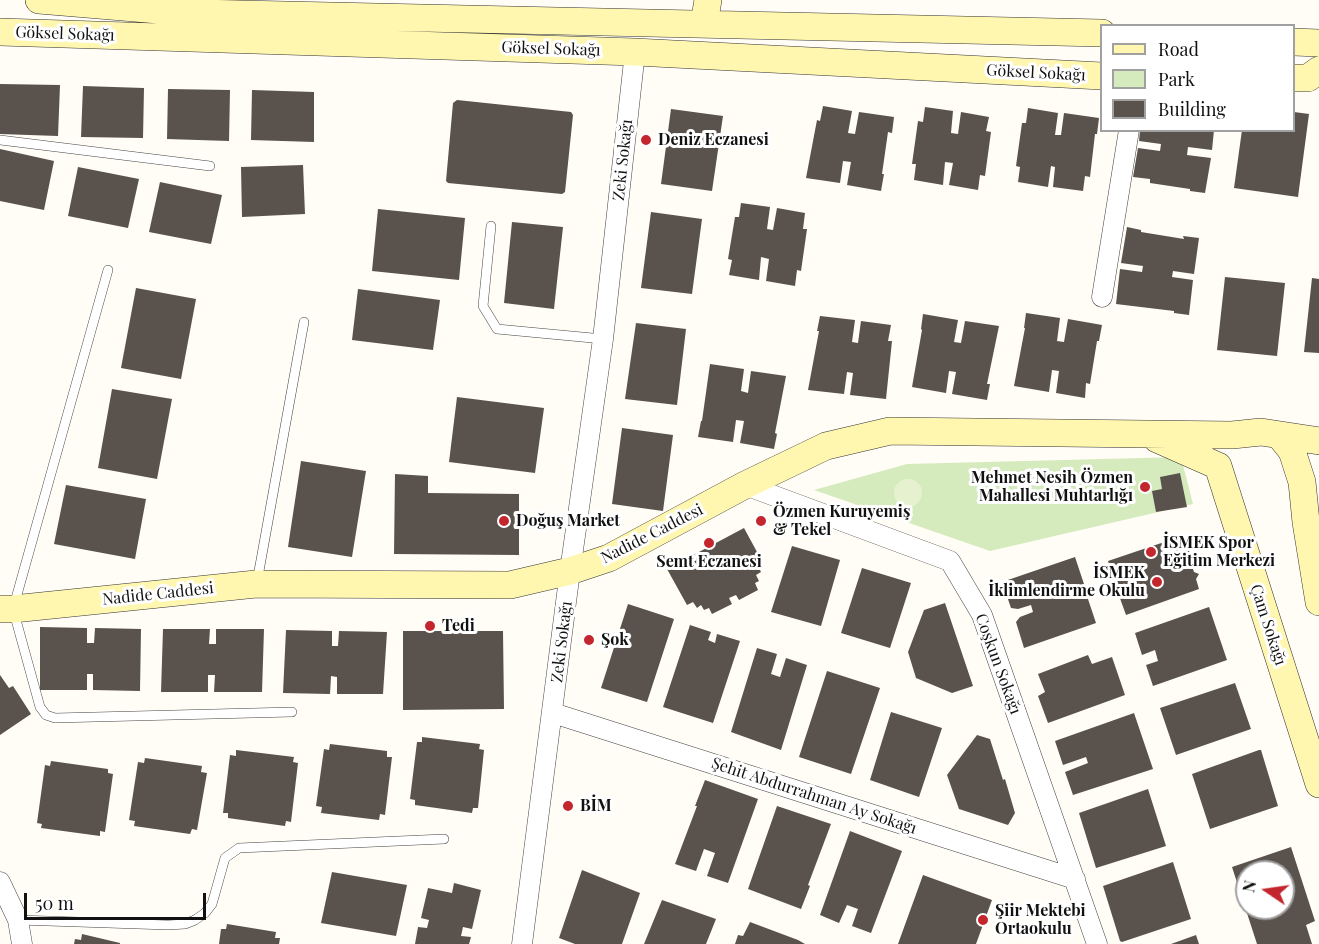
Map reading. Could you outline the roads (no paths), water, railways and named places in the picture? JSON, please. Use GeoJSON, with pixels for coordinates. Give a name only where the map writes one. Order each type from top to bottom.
{"type":"FeatureCollection","features":[{"type":"Feature","properties":{"kind":"street","name":"Göksel Sokağı"},"geometry":{"type":"LineString","coordinates":[[39,0],[196,6],[706,12],[1100,33]]}},
{"type":"Feature","properties":{"kind":"street","name":"Göksel Sokağı"},"geometry":{"type":"LineString","coordinates":[[0,32],[635,52],[1100,76]]}},
{"type":"Feature","properties":{"kind":"street"},"geometry":{"type":"LineString","coordinates":[[1295,42],[1319,43]]}},
{"type":"Feature","properties":{"kind":"street","name":"Zeki Sokağı"},"geometry":{"type":"LineString","coordinates":[[522,944],[603,339],[635,52]]}},
{"type":"Feature","properties":{"kind":"street"},"geometry":{"type":"LineString","coordinates":[[1295,78],[1308,78],[1319,70]]}},
{"type":"Feature","properties":{"kind":"street"},"geometry":{"type":"LineString","coordinates":[[1102,297],[1129,132]]}},
{"type":"Feature","properties":{"kind":"street","name":"Nadide Caddesi"},"geometry":{"type":"LineString","coordinates":[[7,609],[256,584],[510,585],[570,572],[609,558],[745,485],[826,446],[890,431],[1233,435],[1261,432],[1319,441]]}},
{"type":"Feature","properties":{"kind":"street","name":"Nadide Caddesi"},"geometry":{"type":"LineString","coordinates":[[1148,434],[1218,466]]}},
{"type":"Feature","properties":{"kind":"street"},"geometry":{"type":"LineString","coordinates":[[1218,466],[1222,449],[1233,435]]}},
{"type":"Feature","properties":{"kind":"street"},"geometry":{"type":"LineString","coordinates":[[1280,436],[1292,451],[1312,520],[1319,602]]}},
{"type":"Feature","properties":{"kind":"street","name":"Çam Sokağı"},"geometry":{"type":"LineString","coordinates":[[1218,466],[1319,784]]}},
{"type":"Feature","properties":{"kind":"street","name":"Coşkun Sokağı"},"geometry":{"type":"LineString","coordinates":[[745,485],[950,561],[982,615],[1097,944]]}},
{"type":"Feature","properties":{"kind":"street","name":"Şehit Abdurrahman Ay Sokağı"},"geometry":{"type":"LineString","coordinates":[[553,713],[1074,879]]}},
{"type":"Feature","properties":{"kind":"street"},"geometry":{"type":"LineString","coordinates":[[0,882],[18,920],[22,944]]}},
{"type":"Feature","properties":{"kind":"lane"},"geometry":{"type":"LineString","coordinates":[[0,140],[210,166]]}},
{"type":"Feature","properties":{"kind":"lane"},"geometry":{"type":"LineString","coordinates":[[491,226],[483,306],[497,329],[603,339]]}},
{"type":"Feature","properties":{"kind":"lane"},"geometry":{"type":"LineString","coordinates":[[108,270],[7,609],[40,707],[46,715],[55,718],[292,712]]}},
{"type":"Feature","properties":{"kind":"lane"},"geometry":{"type":"LineString","coordinates":[[256,584],[304,322]]}},
{"type":"Feature","properties":{"kind":"lane"},"geometry":{"type":"LineString","coordinates":[[18,920],[185,924],[205,914],[212,904],[225,858],[239,848],[444,839]]}},
{"type":"Feature","properties":{"kind":"place","name":"Deniz Eczanesi"},"geometry":{"type":"Point","coordinates":[646,140]}},
{"type":"Feature","properties":{"kind":"place","name":"Mehmet Nesih Özmen Mahallesi Muhtarlığı"},"geometry":{"type":"Point","coordinates":[1145,487]}},
{"type":"Feature","properties":{"kind":"place","name":"Doğuş Market"},"geometry":{"type":"Point","coordinates":[504,521]}},
{"type":"Feature","properties":{"kind":"place","name":"Özmen Kuruyemiş & Tekel"},"geometry":{"type":"Point","coordinates":[761,521]}},
{"type":"Feature","properties":{"kind":"place","name":"Semt Eczanesi"},"geometry":{"type":"Point","coordinates":[709,543]}},
{"type":"Feature","properties":{"kind":"place","name":"İSMEK Spor Eğitim Merkezi"},"geometry":{"type":"Point","coordinates":[1151,552]}},
{"type":"Feature","properties":{"kind":"place","name":"İSMEK İklimlendirme Okulu"},"geometry":{"type":"Point","coordinates":[1157,582]}},
{"type":"Feature","properties":{"kind":"place","name":"Tedi"},"geometry":{"type":"Point","coordinates":[430,626]}},
{"type":"Feature","properties":{"kind":"place","name":"Şok"},"geometry":{"type":"Point","coordinates":[589,640]}},
{"type":"Feature","properties":{"kind":"place","name":"BİM"},"geometry":{"type":"Point","coordinates":[568,806]}},
{"type":"Feature","properties":{"kind":"place","name":"Şiir Mektebi Ortaokulu"},"geometry":{"type":"Point","coordinates":[983,920]}}]}
